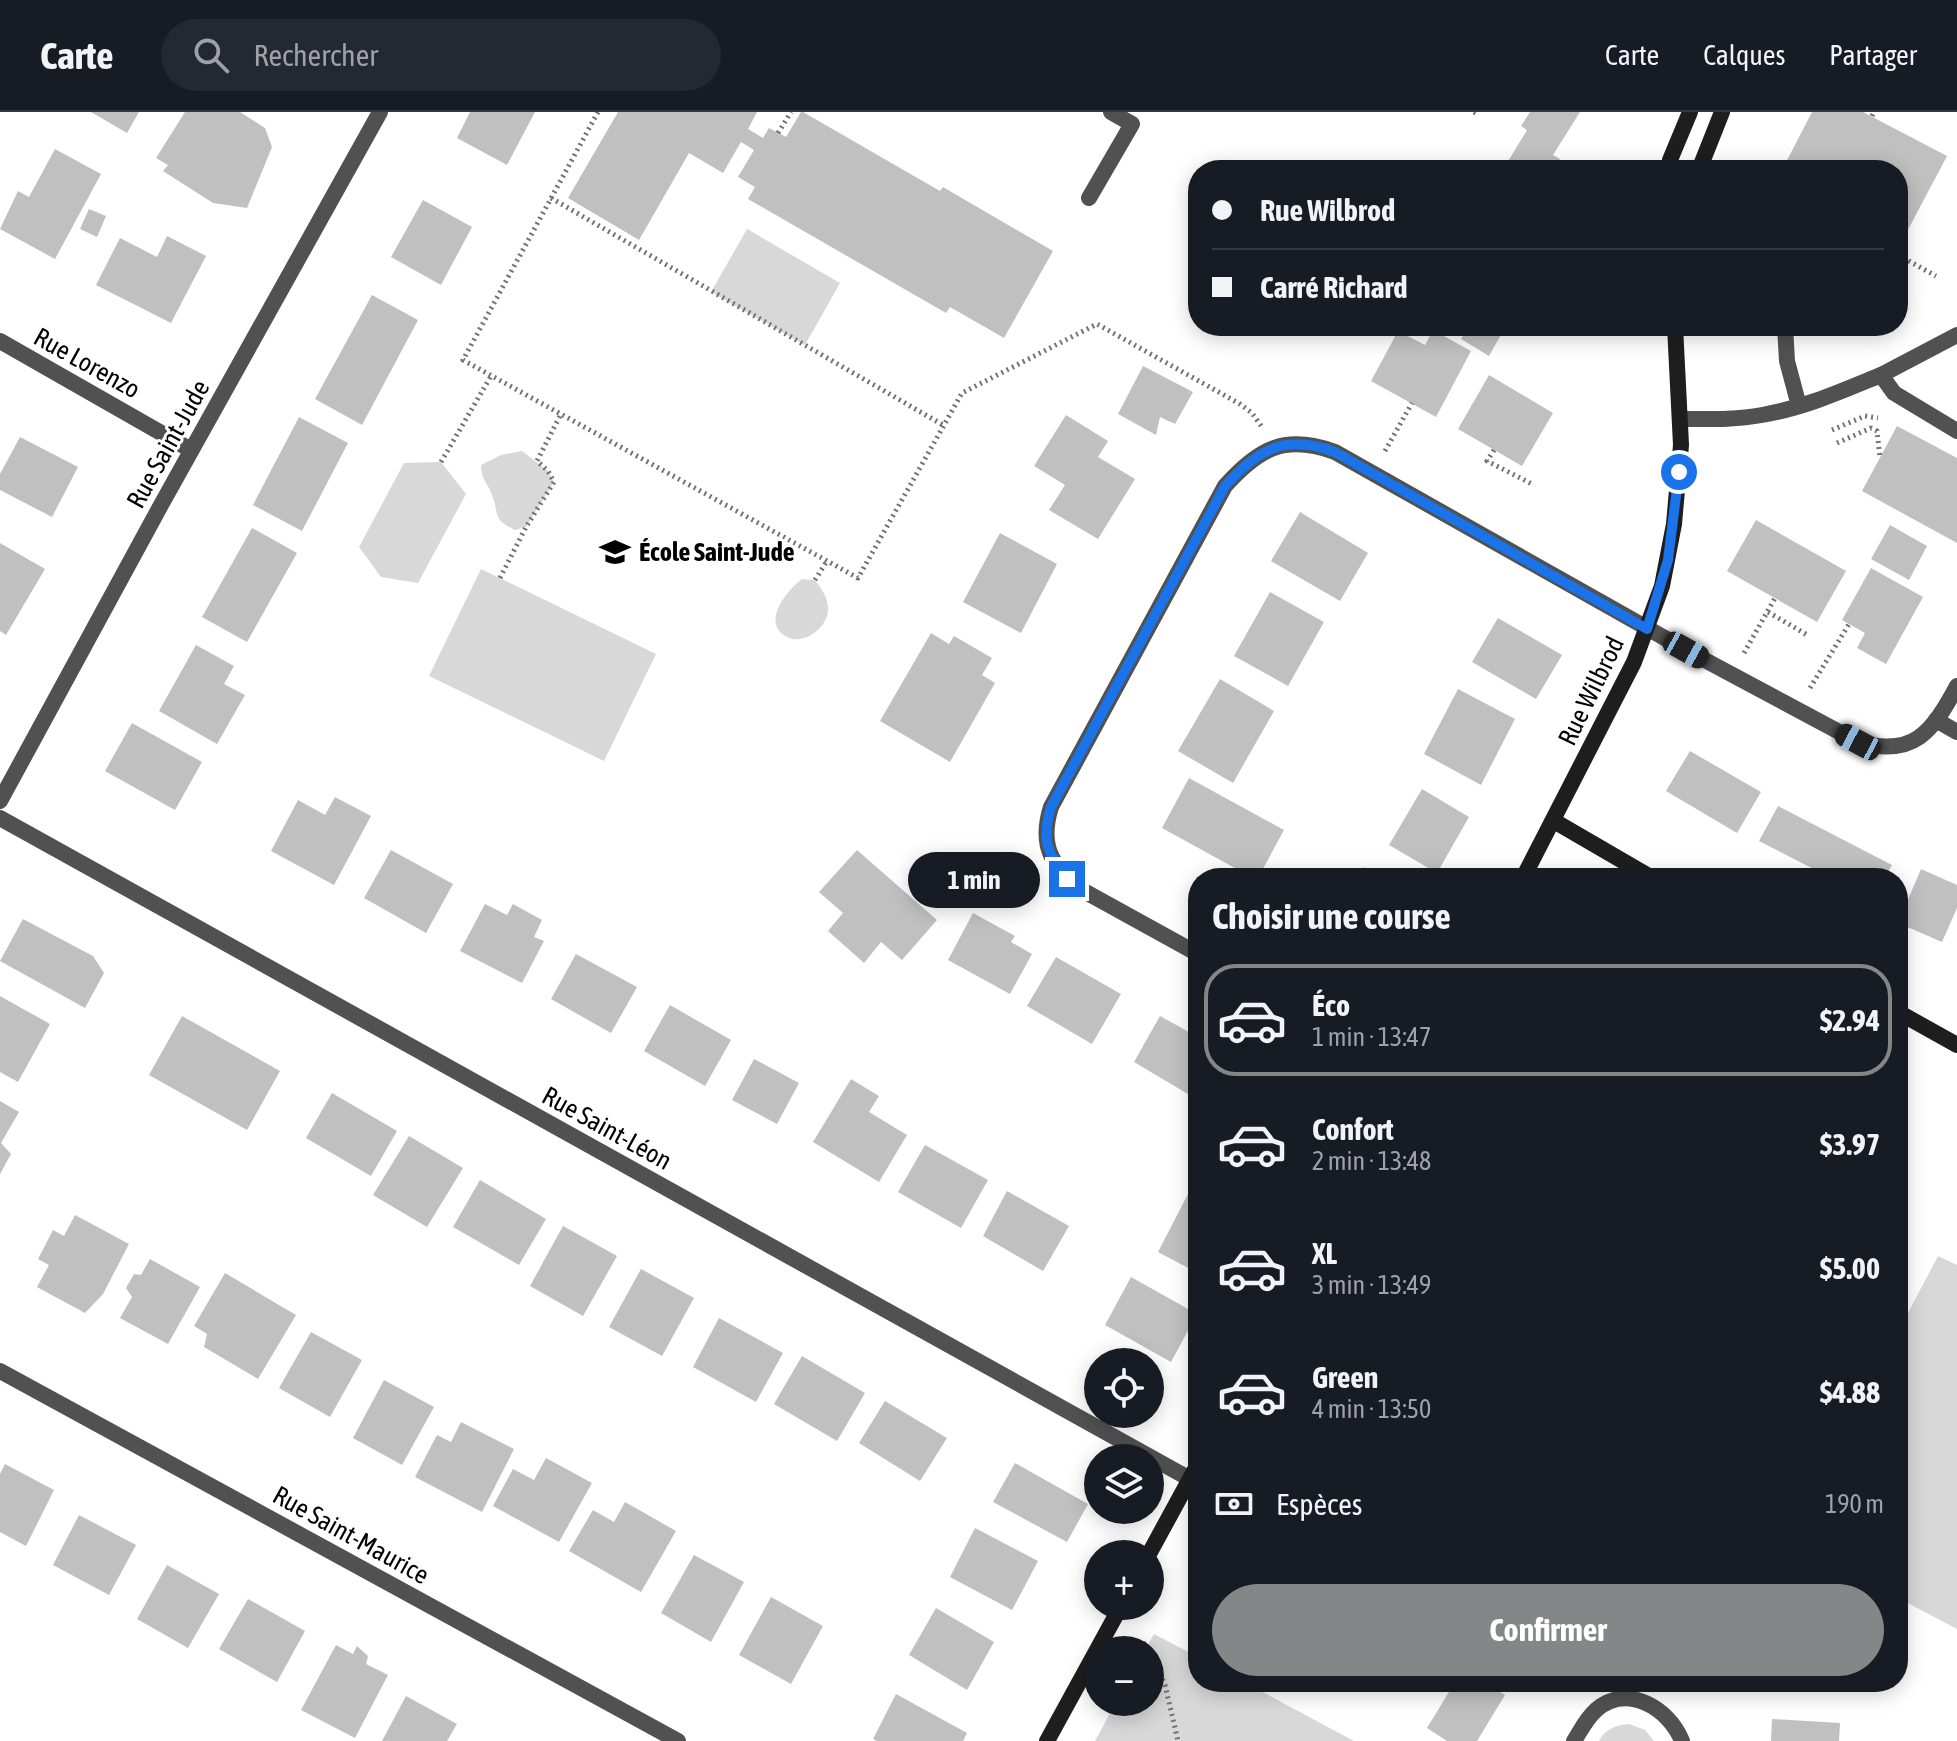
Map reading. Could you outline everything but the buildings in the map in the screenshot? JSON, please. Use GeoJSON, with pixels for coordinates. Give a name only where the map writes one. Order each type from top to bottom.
{"type":"FeatureCollection","features":[{"type":"Feature","properties":{"kind":"street","name":"Rue Saint-Jude"},"geometry":{"type":"LineString","coordinates":[[0,801],[380,112]]}},
{"type":"Feature","properties":{"kind":"street"},"geometry":{"type":"LineString","coordinates":[[1089,198],[1132,124],[1111,112]]}},
{"type":"Feature","properties":{"kind":"street"},"geometry":{"type":"LineString","coordinates":[[1670,160],[1690,112]]}},
{"type":"Feature","properties":{"kind":"street"},"geometry":{"type":"LineString","coordinates":[[1703,160],[1722,112]]}},
{"type":"Feature","properties":{"kind":"street"},"geometry":{"type":"LineString","coordinates":[[1680,419],[1740,418],[1799,406],[1881,375],[1957,335]]}},
{"type":"Feature","properties":{"kind":"street","name":"Rue Wilbrod"},"geometry":{"type":"LineString","coordinates":[[1528,868],[1634,662],[1662,586],[1674,524],[1680,419],[1676,336]]}},
{"type":"Feature","properties":{"kind":"street"},"geometry":{"type":"LineString","coordinates":[[1786,336],[1787,361],[1799,406]]}},
{"type":"Feature","properties":{"kind":"street","name":"Rue Lorenzo"},"geometry":{"type":"LineString","coordinates":[[0,341],[191,450]]}},
{"type":"Feature","properties":{"kind":"street"},"geometry":{"type":"LineString","coordinates":[[1881,375],[1894,393],[1957,431]]}},
{"type":"Feature","properties":{"kind":"street"},"geometry":{"type":"LineString","coordinates":[[1188,948],[1067,879],[1052,858],[1045,840],[1046,822],[1051,807],[1225,486],[1255,456],[1276,446],[1294,443],[1314,445],[1335,452],[1647,629],[1858,742],[1887,749],[1899,748],[1914,740],[1932,727],[1957,686]]}},
{"type":"Feature","properties":{"kind":"street"},"geometry":{"type":"LineString","coordinates":[[1936,720],[1957,732]]}},
{"type":"Feature","properties":{"kind":"street","name":"Rue Saint-Léon"},"geometry":{"type":"LineString","coordinates":[[0,818],[1188,1468]]}},
{"type":"Feature","properties":{"kind":"street"},"geometry":{"type":"LineString","coordinates":[[1554,821],[1635,868]]}},
{"type":"Feature","properties":{"kind":"street"},"geometry":{"type":"LineString","coordinates":[[1908,1018],[1957,1045]]}},
{"type":"Feature","properties":{"kind":"street","name":"Rue Saint-Maurice"},"geometry":{"type":"LineString","coordinates":[[0,1371],[678,1741]]}},
{"type":"Feature","properties":{"kind":"street"},"geometry":{"type":"LineString","coordinates":[[1157,1540],[1188,1482]]}},
{"type":"Feature","properties":{"kind":"street"},"geometry":{"type":"LineString","coordinates":[[1047,1741],[1113,1620]]}},
{"type":"Feature","properties":{"kind":"street"},"geometry":{"type":"LineString","coordinates":[[1574,1741],[1596,1710],[1614,1700],[1627,1698],[1652,1705],[1663,1713],[1682,1741]]}},
{"type":"Feature","properties":{"kind":"path"},"geometry":{"type":"LineString","coordinates":[[598,112],[463,360],[858,578],[962,393],[1097,324],[1240,404],[1258,419],[1264,432]]}},
{"type":"Feature","properties":{"kind":"path"},"geometry":{"type":"LineString","coordinates":[[778,133],[791,112]]}},
{"type":"Feature","properties":{"kind":"path"},"geometry":{"type":"LineString","coordinates":[[551,198],[943,425]]}},
{"type":"Feature","properties":{"kind":"path"},"geometry":{"type":"LineString","coordinates":[[1908,261],[1936,276]]}},
{"type":"Feature","properties":{"kind":"path"},"geometry":{"type":"LineString","coordinates":[[441,462],[491,376]]}},
{"type":"Feature","properties":{"kind":"path"},"geometry":{"type":"LineString","coordinates":[[1374,473],[1412,403]]}},
{"type":"Feature","properties":{"kind":"path"},"geometry":{"type":"LineString","coordinates":[[500,578],[554,482],[537,461],[561,414]]}},
{"type":"Feature","properties":{"kind":"path"},"geometry":{"type":"LineString","coordinates":[[1832,430],[1865,416],[1885,420]]}},
{"type":"Feature","properties":{"kind":"path"},"geometry":{"type":"LineString","coordinates":[[1837,443],[1871,428],[1877,431],[1880,458]]}},
{"type":"Feature","properties":{"kind":"path"},"geometry":{"type":"LineString","coordinates":[[1494,450],[1487,461],[1532,484]]}},
{"type":"Feature","properties":{"kind":"path"},"geometry":{"type":"LineString","coordinates":[[815,580],[827,561]]}},
{"type":"Feature","properties":{"kind":"path"},"geometry":{"type":"LineString","coordinates":[[1731,675],[1775,598]]}},
{"type":"Feature","properties":{"kind":"path"},"geometry":{"type":"LineString","coordinates":[[1768,612],[1809,636]]}},
{"type":"Feature","properties":{"kind":"path"},"geometry":{"type":"LineString","coordinates":[[1798,709],[1849,624]]}},
{"type":"Feature","properties":{"kind":"path"},"geometry":{"type":"LineString","coordinates":[[1164,1683],[1178,1741]]}},
{"type":"Feature","properties":{"kind":"shaded area"},"geometry":{"type":"Polygon","coordinates":[[[747,229],[840,283],[805,345],[711,292],[747,229]]]}},
{"type":"Feature","properties":{"kind":"shaded area"},"geometry":{"type":"Polygon","coordinates":[[[522,451],[548,471],[554,482],[526,527],[515,530],[498,516],[481,465],[501,455],[522,451]]]}},
{"type":"Feature","properties":{"kind":"shaded area"},"geometry":{"type":"Polygon","coordinates":[[[441,462],[466,494],[418,583],[381,577],[359,547],[404,463],[441,462]]]}},
{"type":"Feature","properties":{"kind":"shaded area"},"geometry":{"type":"Polygon","coordinates":[[[481,569],[656,654],[604,761],[429,676],[481,569]]]}},
{"type":"Feature","properties":{"kind":"shaded area"},"geometry":{"type":"Polygon","coordinates":[[[802,579],[815,580],[827,601],[827,615],[821,627],[809,636],[789,638],[780,632],[776,617],[789,591],[802,579]]]}},
{"type":"Feature","properties":{"kind":"shaded area"},"geometry":{"type":"Polygon","coordinates":[[[1938,1256],[1957,1265],[1957,1629],[1908,1603],[1908,1313],[1938,1256]]]}},
{"type":"Feature","properties":{"kind":"shaded area"},"geometry":{"type":"Polygon","coordinates":[[[1164,1639],[1188,1652],[1188,1692],[1263,1692],[1354,1741],[1095,1741],[1108,1716],[1164,1716],[1164,1639]]]}},
{"type":"Feature","properties":{"kind":"shaded area"},"geometry":{"type":"Polygon","coordinates":[[[1629,1724],[1645,1730],[1654,1741],[1599,1741],[1611,1728],[1629,1724]]]}},
{"type":"Feature","properties":{"kind":"place","name":"École Saint-Jude"},"geometry":{"type":"Point","coordinates":[615,552]}},
{"type":"Feature","properties":{"kind":"route"},"geometry":{"type":"LineString","coordinates":[[1067,879],[1052,858],[1045,840],[1051,807],[1225,486],[1255,456],[1276,446],[1294,443],[1335,452],[1647,629],[1668,560],[1679,472]]}}]}
